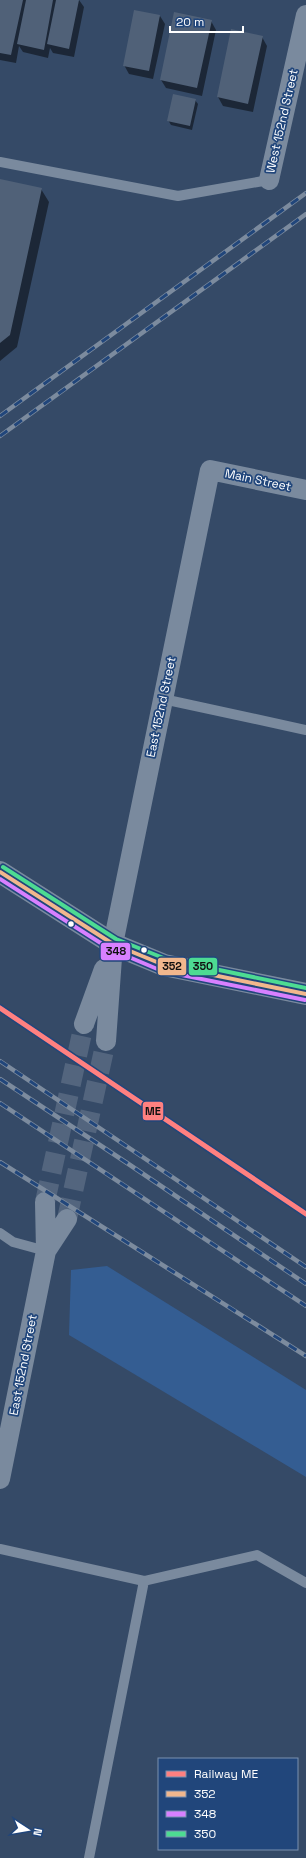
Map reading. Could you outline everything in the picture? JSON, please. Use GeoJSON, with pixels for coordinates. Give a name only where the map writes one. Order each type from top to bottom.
{"type":"FeatureCollection","features":[{"type":"Feature","properties":{"kind":"street","name":"West 152nd Street"},"geometry":{"type":"LineString","coordinates":[[269,180],[306,14]]}},
{"type":"Feature","properties":{"kind":"street","name":"Main Street"},"geometry":{"type":"LineString","coordinates":[[210,470],[306,490]]}},
{"type":"Feature","properties":{"kind":"street","name":"East 152nd Street"},"geometry":{"type":"LineString","coordinates":[[106,1041],[113,944],[210,470]]}},
{"type":"Feature","properties":{"kind":"street"},"geometry":{"type":"LineString","coordinates":[[0,872],[113,944],[164,965],[306,994]]}},
{"type":"Feature","properties":{"kind":"street","name":"East 152nd Street"},"geometry":{"type":"LineString","coordinates":[[84,1024],[113,944]]}},
{"type":"Feature","properties":{"kind":"street","name":"East 152nd Street"},"geometry":{"type":"LineString","coordinates":[[0,1479],[46,1251],[45,1202]]}},
{"type":"Feature","properties":{"kind":"street","name":"East 152nd Street"},"geometry":{"type":"LineString","coordinates":[[46,1251],[67,1219]]}},
{"type":"Feature","properties":{"kind":"lane"},"geometry":{"type":"LineString","coordinates":[[0,162],[178,196],[269,180]]}},
{"type":"Feature","properties":{"kind":"lane"},"geometry":{"type":"LineString","coordinates":[[163,699],[306,730]]}},
{"type":"Feature","properties":{"kind":"lane"},"geometry":{"type":"LineString","coordinates":[[0,1233],[13,1242],[46,1251]]}},
{"type":"Feature","properties":{"kind":"lane"},"geometry":{"type":"LineString","coordinates":[[0,1549],[144,1581],[257,1555],[306,1583]]}},
{"type":"Feature","properties":{"kind":"lane"},"geometry":{"type":"LineString","coordinates":[[90,1858],[144,1581]]}},
{"type":"Feature","properties":{"kind":"shaded area"},"geometry":{"type":"Polygon","coordinates":[[[107,1266],[306,1390],[306,1477],[69,1335],[71,1270],[107,1266]]]}},
{"type":"Feature","properties":{"kind":"building"},"geometry":{"type":"Polygon","coordinates":[[[0,0],[23,0],[11,55],[0,53],[0,0]]]}},
{"type":"Feature","properties":{"kind":"building"},"geometry":{"type":"Polygon","coordinates":[[[26,0],[53,0],[44,50],[17,44],[26,0]]]}},
{"type":"Feature","properties":{"kind":"building"},"geometry":{"type":"Polygon","coordinates":[[[56,0],[79,0],[69,49],[47,44],[56,0]]]}},
{"type":"Feature","properties":{"kind":"building"},"geometry":{"type":"Polygon","coordinates":[[[134,10],[160,15],[149,71],[123,66],[134,10]]]}},
{"type":"Feature","properties":{"kind":"building"},"geometry":{"type":"Polygon","coordinates":[[[174,12],[212,20],[197,88],[160,80],[174,12]]]}},
{"type":"Feature","properties":{"kind":"building"},"geometry":{"type":"Polygon","coordinates":[[[231,29],[263,36],[248,104],[217,97],[231,29]]]}},
{"type":"Feature","properties":{"kind":"building"},"geometry":{"type":"Polygon","coordinates":[[[173,94],[196,99],[190,126],[167,121],[173,94]]]}},
{"type":"Feature","properties":{"kind":"building"},"geometry":{"type":"Polygon","coordinates":[[[0,179],[42,188],[10,335],[0,343],[0,179]]]}},
{"type":"Feature","properties":{"kind":"tunnel"},"geometry":{"type":"LineString","coordinates":[[45,1202],[84,1024]]}},
{"type":"Feature","properties":{"kind":"tunnel"},"geometry":{"type":"LineString","coordinates":[[67,1219],[106,1041]]}},
{"type":"Feature","properties":{"kind":"railway"},"geometry":{"type":"LineString","coordinates":[[0,416],[306,193]]}},
{"type":"Feature","properties":{"kind":"railway"},"geometry":{"type":"LineString","coordinates":[[0,436],[306,214]]}},
{"type":"Feature","properties":{"kind":"railway"},"geometry":{"type":"LineString","coordinates":[[0,1061],[306,1267]]}},
{"type":"Feature","properties":{"kind":"railway"},"geometry":{"type":"LineString","coordinates":[[0,1079],[306,1284]]}},
{"type":"Feature","properties":{"kind":"railway"},"geometry":{"type":"LineString","coordinates":[[0,1103],[306,1306]]}},
{"type":"Feature","properties":{"kind":"railway"},"geometry":{"type":"LineString","coordinates":[[0,1162],[306,1356]]}},
{"type":"Feature","properties":{"kind":"rail line","name":"ME"},"geometry":{"type":"LineString","coordinates":[[0,1008],[306,1214]]}},
{"type":"Feature","properties":{"kind":"transit line","name":"350"},"geometry":{"type":"LineString","coordinates":[[3,867],[116,939],[166,959],[306,988]]}},
{"type":"Feature","properties":{"kind":"transit line","name":"352"},"geometry":{"type":"LineString","coordinates":[[0,872],[113,944],[164,965],[306,994]]}},
{"type":"Feature","properties":{"kind":"transit line","name":"348"},"geometry":{"type":"LineString","coordinates":[[0,879],[110,949],[162,971],[305,1000]]}}]}
